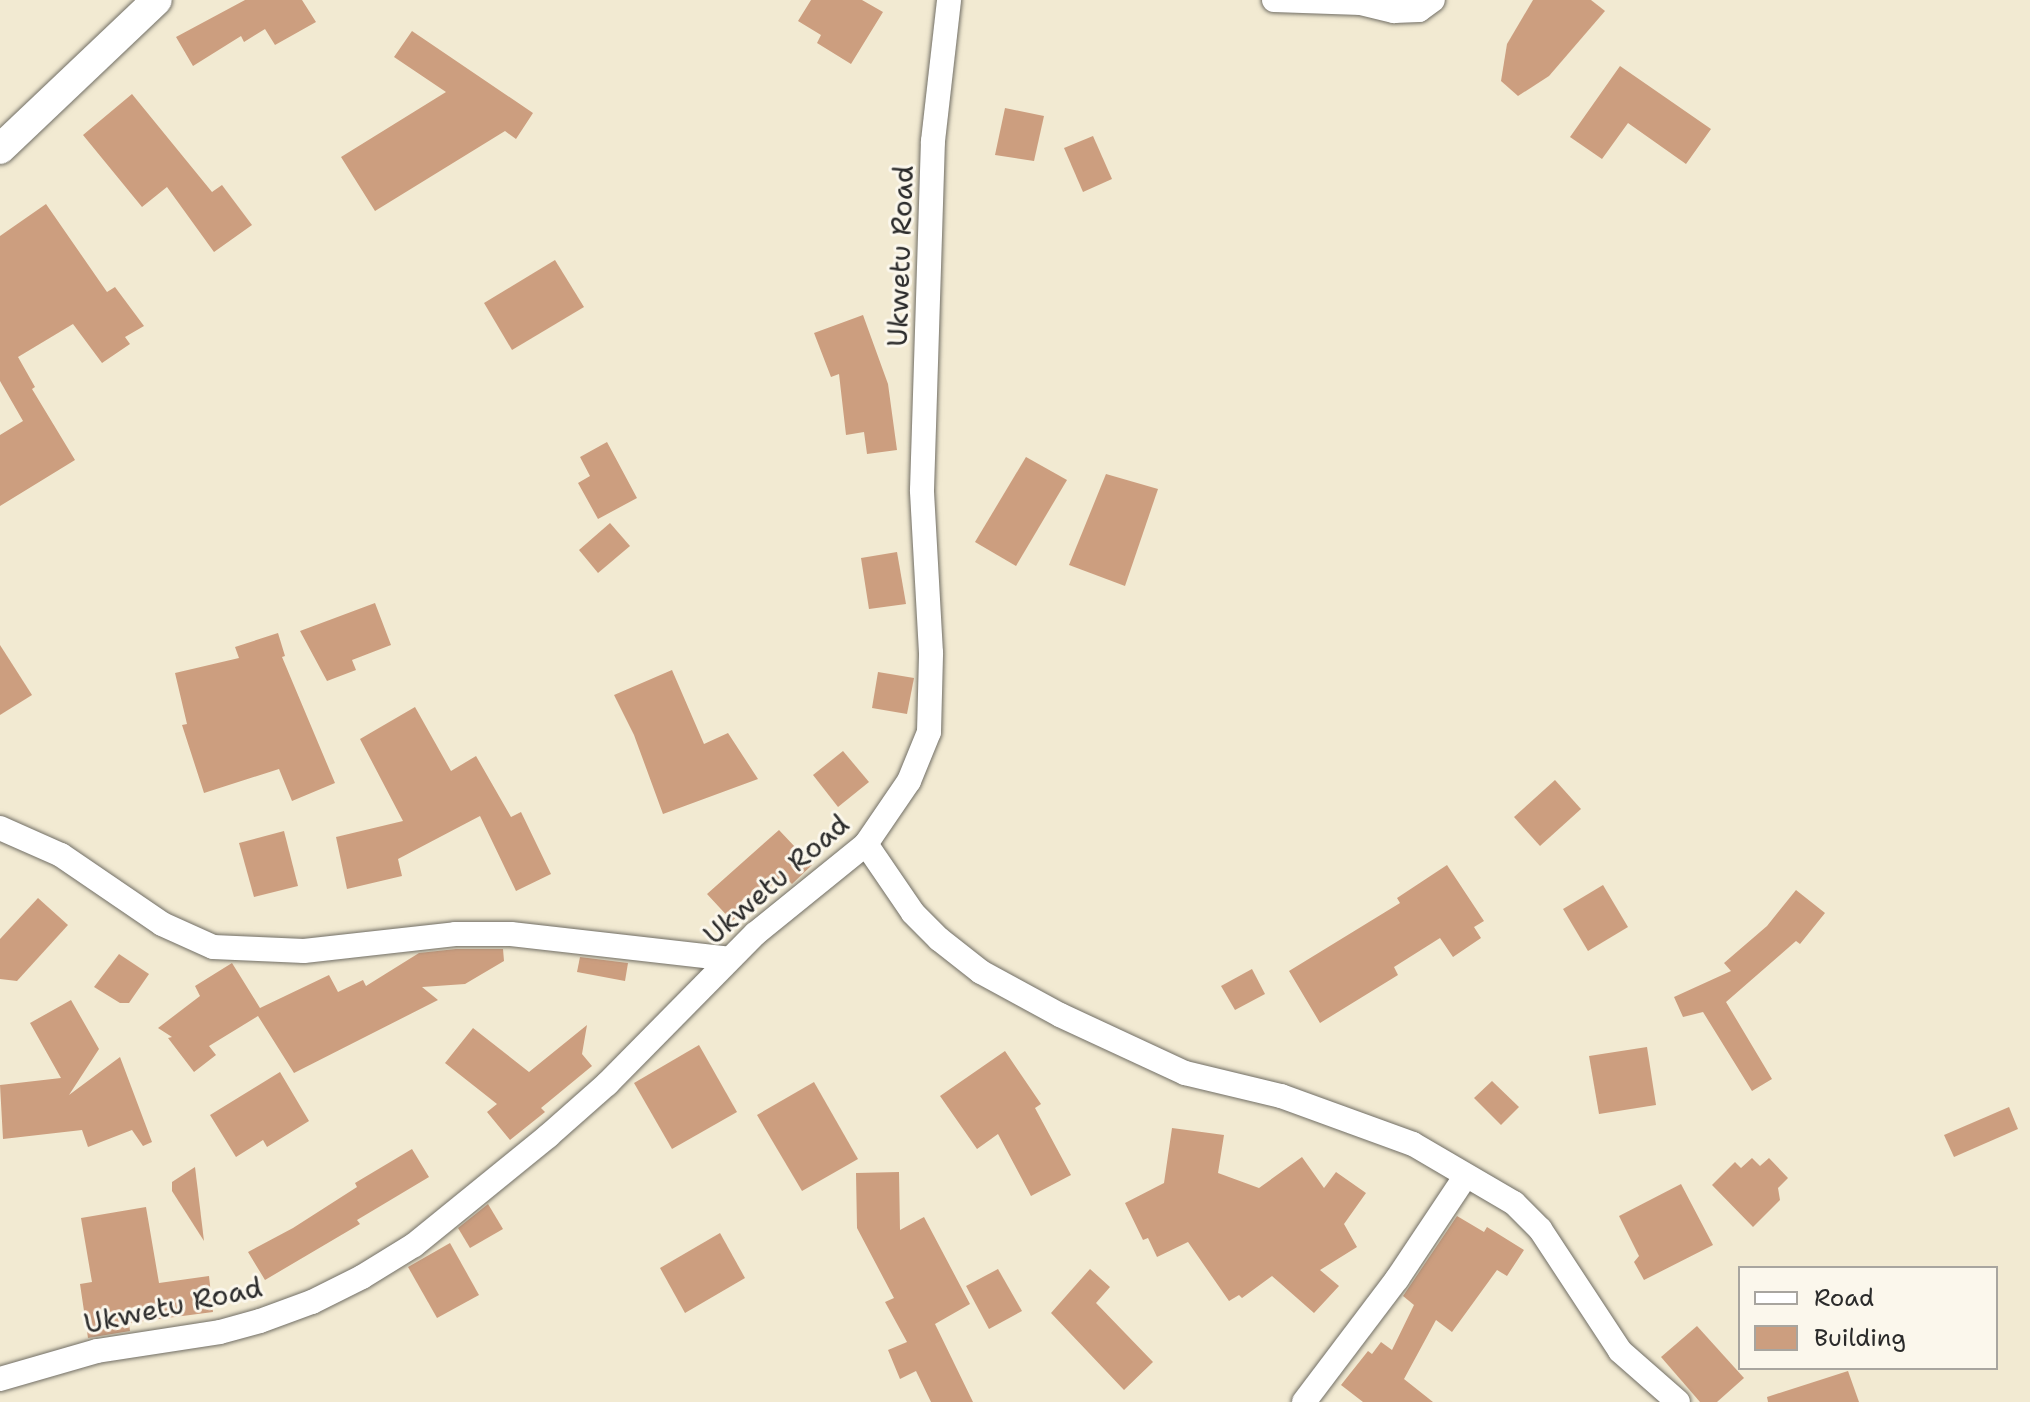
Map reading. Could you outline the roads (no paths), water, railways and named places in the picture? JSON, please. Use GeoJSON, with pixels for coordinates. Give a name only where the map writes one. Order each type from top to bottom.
{"type":"FeatureCollection","features":[{"type":"Feature","properties":{"kind":"street"},"geometry":{"type":"LineString","coordinates":[[0,149],[157,0]]}},
{"type":"Feature","properties":{"kind":"street","name":"Ukwetu Road"},"geometry":{"type":"LineString","coordinates":[[0,1379],[97,1351],[220,1332],[260,1321],[312,1302],[362,1277],[414,1245],[607,1084],[729,959],[866,844],[909,781],[929,732],[931,653],[922,490],[933,141],[949,0]]}},
{"type":"Feature","properties":{"kind":"street"},"geometry":{"type":"LineString","coordinates":[[1274,0],[1361,3],[1394,11],[1419,10],[1433,0]]}},
{"type":"Feature","properties":{"kind":"street"},"geometry":{"type":"LineString","coordinates":[[0,828],[61,855],[162,924],[213,947],[304,951],[455,934],[511,934],[729,959]]}},
{"type":"Feature","properties":{"kind":"street"},"geometry":{"type":"LineString","coordinates":[[866,844],[913,913],[939,939],[981,972],[1060,1015],[1185,1073],[1327,1111],[1413,1144],[1514,1203],[1540,1229],[1620,1351],[1678,1402]]}},
{"type":"Feature","properties":{"kind":"street"},"geometry":{"type":"LineString","coordinates":[[1304,1402],[1397,1279],[1465,1177]]}}]}
